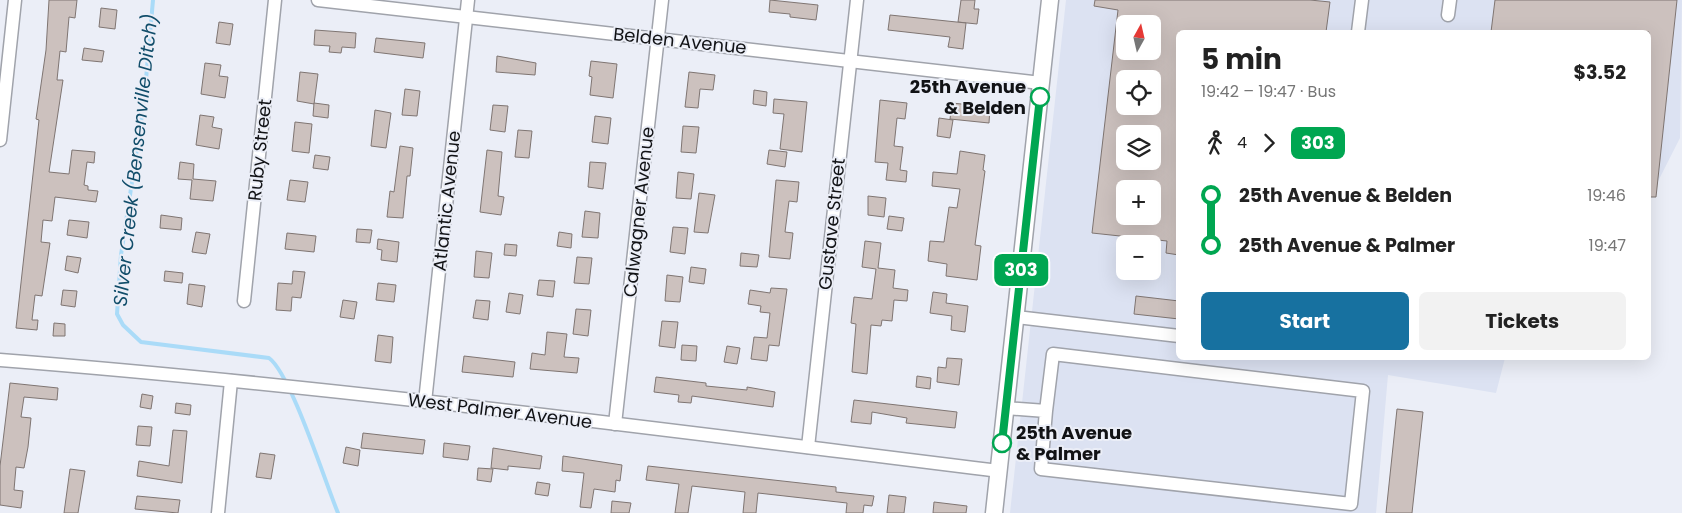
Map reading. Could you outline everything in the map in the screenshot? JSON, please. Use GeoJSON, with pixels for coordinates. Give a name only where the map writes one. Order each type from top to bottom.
{"type":"FeatureCollection","features":[{"type":"Feature","properties":{"kind":"main road"},"geometry":{"type":"LineString","coordinates":[[994,513],[1050,0]]}},
{"type":"Feature","properties":{"kind":"street"},"geometry":{"type":"LineString","coordinates":[[0,140],[15,0]]}},
{"type":"Feature","properties":{"kind":"street","name":"Ruby Street"},"geometry":{"type":"LineString","coordinates":[[244,301],[276,0]]}},
{"type":"Feature","properties":{"kind":"street","name":"Belden Avenue"},"geometry":{"type":"LineString","coordinates":[[318,0],[1041,83]]}},
{"type":"Feature","properties":{"kind":"street","name":"Atlantic Avenue"},"geometry":{"type":"LineString","coordinates":[[425,402],[468,0]]}},
{"type":"Feature","properties":{"kind":"street","name":"Calwagner Avenue"},"geometry":{"type":"LineString","coordinates":[[615,424],[662,0]]}},
{"type":"Feature","properties":{"kind":"street","name":"Gustave Street"},"geometry":{"type":"LineString","coordinates":[[808,447],[857,0]]}},
{"type":"Feature","properties":{"kind":"street"},"geometry":{"type":"LineString","coordinates":[[1358,30],[1362,0]]}},
{"type":"Feature","properties":{"kind":"street"},"geometry":{"type":"LineString","coordinates":[[1448,15],[1450,0]]}},
{"type":"Feature","properties":{"kind":"street"},"geometry":{"type":"LineString","coordinates":[[1016,317],[1176,336]]}},
{"type":"Feature","properties":{"kind":"street"},"geometry":{"type":"LineString","coordinates":[[1053,354],[1364,391],[1351,504],[1042,469],[1046,411],[1053,354]]}},
{"type":"Feature","properties":{"kind":"street","name":"West Palmer Avenue"},"geometry":{"type":"LineString","coordinates":[[0,360],[231,381],[425,402],[999,471]]}},
{"type":"Feature","properties":{"kind":"street"},"geometry":{"type":"LineString","coordinates":[[218,513],[231,381]]}},
{"type":"Feature","properties":{"kind":"street"},"geometry":{"type":"LineString","coordinates":[[1006,408],[1046,411]]}},
{"type":"Feature","properties":{"kind":"shaded area"},"geometry":{"type":"Polygon","coordinates":[[[1066,0],[1682,0],[1680,138],[1651,195],[1651,30],[1176,30],[1176,360],[1504,360],[1496,393],[1388,375],[1376,513],[1010,513],[1066,0]]]}},
{"type":"Feature","properties":{"kind":"building"},"geometry":{"type":"Polygon","coordinates":[[[49,0],[77,0],[75,18],[69,17],[66,52],[60,51],[57,80],[63,80],[49,172],[69,174],[72,150],[95,152],[94,163],[87,162],[84,185],[88,186],[88,190],[98,191],[96,202],[55,197],[52,221],[43,220],[41,242],[50,243],[42,296],[35,295],[32,320],[38,320],[37,330],[16,328],[39,120],[36,119],[46,50],[49,0]]]}},
{"type":"Feature","properties":{"kind":"building"},"geometry":{"type":"Polygon","coordinates":[[[770,0],[818,5],[816,20],[790,17],[790,14],[769,12],[770,0]]]}},
{"type":"Feature","properties":{"kind":"building"},"geometry":{"type":"Polygon","coordinates":[[[961,0],[975,0],[974,9],[979,9],[977,24],[958,22],[961,0]]]}},
{"type":"Feature","properties":{"kind":"building"},"geometry":{"type":"Polygon","coordinates":[[[1095,0],[1310,0],[1330,2],[1326,30],[1176,30],[1176,255],[1166,253],[1167,241],[1161,240],[1161,235],[1116,236],[1092,233],[1116,27],[1116,60],[1161,60],[1161,15],[1117,15],[1118,10],[1094,6],[1095,0]]]}},
{"type":"Feature","properties":{"kind":"building"},"geometry":{"type":"Polygon","coordinates":[[[1495,0],[1677,0],[1656,197],[1651,197],[1651,30],[1491,30],[1495,0]]]}},
{"type":"Feature","properties":{"kind":"building"},"geometry":{"type":"Polygon","coordinates":[[[101,8],[117,10],[115,29],[99,27],[101,8]]]}},
{"type":"Feature","properties":{"kind":"building"},"geometry":{"type":"Polygon","coordinates":[[[890,15],[966,23],[963,49],[948,47],[950,37],[888,30],[890,15]]]}},
{"type":"Feature","properties":{"kind":"building"},"geometry":{"type":"Polygon","coordinates":[[[219,22],[233,24],[230,45],[216,43],[219,22]]]}},
{"type":"Feature","properties":{"kind":"building"},"geometry":{"type":"Polygon","coordinates":[[[315,30],[356,33],[355,48],[342,47],[341,53],[329,52],[330,46],[314,45],[315,30]]]}},
{"type":"Feature","properties":{"kind":"building"},"geometry":{"type":"Polygon","coordinates":[[[376,38],[425,43],[423,58],[374,52],[376,38]]]}},
{"type":"Feature","properties":{"kind":"building"},"geometry":{"type":"Polygon","coordinates":[[[84,48],[104,51],[102,62],[82,60],[84,48]]]}},
{"type":"Feature","properties":{"kind":"building"},"geometry":{"type":"Polygon","coordinates":[[[497,56],[536,63],[535,75],[496,72],[497,56]]]}},
{"type":"Feature","properties":{"kind":"building"},"geometry":{"type":"Polygon","coordinates":[[[591,61],[617,64],[613,98],[590,95],[592,77],[589,76],[591,61]]]}},
{"type":"Feature","properties":{"kind":"building"},"geometry":{"type":"Polygon","coordinates":[[[205,63],[221,65],[219,76],[228,77],[225,98],[201,94],[205,63]]]}},
{"type":"Feature","properties":{"kind":"building"},"geometry":{"type":"Polygon","coordinates":[[[300,72],[318,74],[314,104],[297,101],[300,72]]]}},
{"type":"Feature","properties":{"kind":"building"},"geometry":{"type":"Polygon","coordinates":[[[689,72],[715,75],[713,90],[700,89],[698,108],[685,107],[689,72]]]}},
{"type":"Feature","properties":{"kind":"building"},"geometry":{"type":"Polygon","coordinates":[[[405,89],[420,91],[417,116],[402,115],[405,89]]]}},
{"type":"Feature","properties":{"kind":"building"},"geometry":{"type":"Polygon","coordinates":[[[754,90],[767,92],[766,106],[753,104],[754,90]]]}},
{"type":"Feature","properties":{"kind":"building"},"geometry":{"type":"Polygon","coordinates":[[[774,99],[807,102],[802,152],[780,149],[784,114],[773,113],[774,99]]]}},
{"type":"Feature","properties":{"kind":"building"},"geometry":{"type":"Polygon","coordinates":[[[880,100],[907,103],[905,119],[897,118],[894,146],[903,147],[900,170],[907,171],[906,182],[886,180],[888,163],[875,162],[880,100]]]}},
{"type":"Feature","properties":{"kind":"building"},"geometry":{"type":"Polygon","coordinates":[[[314,103],[329,105],[328,118],[313,116],[314,103]]]}},
{"type":"Feature","properties":{"kind":"building"},"geometry":{"type":"Polygon","coordinates":[[[952,103],[990,107],[989,123],[950,119],[952,103]]]}},
{"type":"Feature","properties":{"kind":"building"},"geometry":{"type":"Polygon","coordinates":[[[493,105],[508,106],[505,132],[490,130],[493,105]]]}},
{"type":"Feature","properties":{"kind":"building"},"geometry":{"type":"Polygon","coordinates":[[[375,110],[391,113],[386,148],[371,146],[375,110]]]}},
{"type":"Feature","properties":{"kind":"building"},"geometry":{"type":"Polygon","coordinates":[[[200,115],[214,117],[212,127],[222,129],[219,149],[196,145],[200,115]]]}},
{"type":"Feature","properties":{"kind":"building"},"geometry":{"type":"Polygon","coordinates":[[[595,116],[611,118],[608,144],[592,142],[595,116]]]}},
{"type":"Feature","properties":{"kind":"building"},"geometry":{"type":"Polygon","coordinates":[[[939,118],[953,120],[950,138],[937,136],[939,118]]]}},
{"type":"Feature","properties":{"kind":"building"},"geometry":{"type":"Polygon","coordinates":[[[295,122],[312,124],[309,153],[292,151],[295,122]]]}},
{"type":"Feature","properties":{"kind":"building"},"geometry":{"type":"Polygon","coordinates":[[[683,126],[699,127],[696,153],[681,152],[683,126]]]}},
{"type":"Feature","properties":{"kind":"building"},"geometry":{"type":"Polygon","coordinates":[[[518,130],[532,131],[529,158],[515,157],[518,130]]]}},
{"type":"Feature","properties":{"kind":"building"},"geometry":{"type":"Polygon","coordinates":[[[400,146],[413,148],[410,176],[407,176],[403,218],[387,217],[390,191],[394,192],[400,146]]]}},
{"type":"Feature","properties":{"kind":"building"},"geometry":{"type":"Polygon","coordinates":[[[487,150],[502,152],[498,196],[504,197],[501,215],[480,212],[487,150]]]}},
{"type":"Feature","properties":{"kind":"building"},"geometry":{"type":"Polygon","coordinates":[[[769,150],[787,152],[785,167],[767,164],[769,150]]]}},
{"type":"Feature","properties":{"kind":"building"},"geometry":{"type":"Polygon","coordinates":[[[960,151],[985,155],[983,170],[985,171],[975,245],[981,246],[977,280],[946,276],[947,264],[928,261],[930,241],[944,242],[949,207],[957,208],[960,189],[932,186],[933,172],[957,174],[960,151]]]}},
{"type":"Feature","properties":{"kind":"building"},"geometry":{"type":"Polygon","coordinates":[[[315,155],[330,157],[328,170],[313,168],[315,155]]]}},
{"type":"Feature","properties":{"kind":"building"},"geometry":{"type":"Polygon","coordinates":[[[180,162],[194,164],[193,179],[216,181],[213,201],[190,199],[192,180],[178,179],[180,162]]]}},
{"type":"Feature","properties":{"kind":"building"},"geometry":{"type":"Polygon","coordinates":[[[590,162],[606,163],[603,189],[588,187],[590,162]]]}},
{"type":"Feature","properties":{"kind":"building"},"geometry":{"type":"Polygon","coordinates":[[[678,172],[694,174],[691,199],[676,198],[678,172]]]}},
{"type":"Feature","properties":{"kind":"building"},"geometry":{"type":"Polygon","coordinates":[[[290,180],[308,182],[305,202],[287,200],[290,180]]]}},
{"type":"Feature","properties":{"kind":"building"},"geometry":{"type":"Polygon","coordinates":[[[776,180],[799,182],[797,202],[789,201],[785,232],[793,233],[790,259],[769,257],[776,180]]]}},
{"type":"Feature","properties":{"kind":"building"},"geometry":{"type":"Polygon","coordinates":[[[699,193],[715,195],[708,233],[694,232],[699,193]]]}},
{"type":"Feature","properties":{"kind":"building"},"geometry":{"type":"Polygon","coordinates":[[[868,196],[886,198],[884,217],[868,215],[868,196]]]}},
{"type":"Feature","properties":{"kind":"building"},"geometry":{"type":"Polygon","coordinates":[[[585,211],[600,213],[598,238],[582,237],[585,211]]]}},
{"type":"Feature","properties":{"kind":"building"},"geometry":{"type":"Polygon","coordinates":[[[161,215],[182,218],[181,230],[160,228],[161,215]]]}},
{"type":"Feature","properties":{"kind":"building"},"geometry":{"type":"Polygon","coordinates":[[[889,216],[904,218],[902,231],[887,229],[889,216]]]}},
{"type":"Feature","properties":{"kind":"building"},"geometry":{"type":"Polygon","coordinates":[[[69,220],[89,222],[87,238],[67,235],[69,220]]]}},
{"type":"Feature","properties":{"kind":"building"},"geometry":{"type":"Polygon","coordinates":[[[673,227],[688,228],[685,254],[670,252],[673,227]]]}},
{"type":"Feature","properties":{"kind":"building"},"geometry":{"type":"Polygon","coordinates":[[[357,229],[372,230],[370,243],[356,242],[357,229]]]}},
{"type":"Feature","properties":{"kind":"building"},"geometry":{"type":"Polygon","coordinates":[[[196,232],[210,234],[206,254],[192,252],[196,232]]]}},
{"type":"Feature","properties":{"kind":"building"},"geometry":{"type":"Polygon","coordinates":[[[559,232],[572,234],[571,248],[557,246],[559,232]]]}},
{"type":"Feature","properties":{"kind":"building"},"geometry":{"type":"Polygon","coordinates":[[[287,233],[316,236],[314,252],[285,249],[287,233]]]}},
{"type":"Feature","properties":{"kind":"building"},"geometry":{"type":"Polygon","coordinates":[[[378,239],[399,242],[397,262],[381,260],[382,250],[377,249],[378,239]]]}},
{"type":"Feature","properties":{"kind":"building"},"geometry":{"type":"Polygon","coordinates":[[[865,241],[881,243],[878,268],[895,270],[893,288],[908,290],[907,301],[894,300],[892,321],[882,320],[881,326],[871,325],[867,374],[852,372],[856,324],[851,323],[854,297],[872,299],[876,269],[862,267],[865,241]]]}},
{"type":"Feature","properties":{"kind":"building"},"geometry":{"type":"Polygon","coordinates":[[[505,244],[517,245],[516,256],[504,255],[505,244]]]}},
{"type":"Feature","properties":{"kind":"building"},"geometry":{"type":"Polygon","coordinates":[[[476,251],[492,253],[489,278],[474,277],[476,251]]]}},
{"type":"Feature","properties":{"kind":"building"},"geometry":{"type":"Polygon","coordinates":[[[741,253],[759,255],[757,267],[740,266],[741,253]]]}},
{"type":"Feature","properties":{"kind":"building"},"geometry":{"type":"Polygon","coordinates":[[[67,256],[81,258],[78,273],[65,270],[67,256]]]}},
{"type":"Feature","properties":{"kind":"building"},"geometry":{"type":"Polygon","coordinates":[[[577,257],[592,258],[589,284],[574,283],[577,257]]]}},
{"type":"Feature","properties":{"kind":"building"},"geometry":{"type":"Polygon","coordinates":[[[691,267],[706,269],[704,284],[689,282],[691,267]]]}},
{"type":"Feature","properties":{"kind":"building"},"geometry":{"type":"Polygon","coordinates":[[[165,271],[183,273],[182,283],[164,281],[165,271]]]}},
{"type":"Feature","properties":{"kind":"building"},"geometry":{"type":"Polygon","coordinates":[[[293,271],[305,272],[301,298],[292,297],[291,311],[276,310],[278,283],[292,284],[293,271]]]}},
{"type":"Feature","properties":{"kind":"building"},"geometry":{"type":"Polygon","coordinates":[[[667,275],[683,277],[680,302],[665,301],[667,275]]]}},
{"type":"Feature","properties":{"kind":"building"},"geometry":{"type":"Polygon","coordinates":[[[539,280],[555,281],[553,297],[537,295],[539,280]]]}},
{"type":"Feature","properties":{"kind":"building"},"geometry":{"type":"Polygon","coordinates":[[[378,283],[396,285],[394,302],[376,300],[378,283]]]}},
{"type":"Feature","properties":{"kind":"building"},"geometry":{"type":"Polygon","coordinates":[[[189,284],[205,286],[202,307],[187,304],[189,284]]]}},
{"type":"Feature","properties":{"kind":"building"},"geometry":{"type":"Polygon","coordinates":[[[771,288],[787,289],[779,346],[769,345],[767,361],[751,359],[754,337],[767,338],[770,313],[760,312],[761,306],[748,304],[750,290],[770,293],[771,288]]]}},
{"type":"Feature","properties":{"kind":"building"},"geometry":{"type":"Polygon","coordinates":[[[63,290],[77,291],[75,307],[61,305],[63,290]]]}},
{"type":"Feature","properties":{"kind":"building"},"geometry":{"type":"Polygon","coordinates":[[[933,292],[947,294],[946,303],[968,306],[965,332],[951,330],[952,316],[930,313],[933,292]]]}},
{"type":"Feature","properties":{"kind":"building"},"geometry":{"type":"Polygon","coordinates":[[[509,293],[523,295],[520,314],[506,312],[509,293]]]}},
{"type":"Feature","properties":{"kind":"building"},"geometry":{"type":"Polygon","coordinates":[[[1136,296],[1176,301],[1176,319],[1134,314],[1136,296]]]}},
{"type":"Feature","properties":{"kind":"building"},"geometry":{"type":"Polygon","coordinates":[[[343,300],[357,302],[354,319],[340,317],[343,300]]]}},
{"type":"Feature","properties":{"kind":"building"},"geometry":{"type":"Polygon","coordinates":[[[476,300],[490,301],[488,320],[473,318],[476,300]]]}},
{"type":"Feature","properties":{"kind":"building"},"geometry":{"type":"Polygon","coordinates":[[[576,309],[591,310],[588,336],[573,334],[576,309]]]}},
{"type":"Feature","properties":{"kind":"building"},"geometry":{"type":"Polygon","coordinates":[[[662,321],[678,322],[675,348],[659,346],[662,321]]]}},
{"type":"Feature","properties":{"kind":"building"},"geometry":{"type":"Polygon","coordinates":[[[54,323],[65,324],[65,336],[53,336],[54,323]]]}},
{"type":"Feature","properties":{"kind":"building"},"geometry":{"type":"Polygon","coordinates":[[[547,332],[567,334],[564,357],[579,358],[577,373],[530,369],[532,353],[545,355],[547,332]]]}},
{"type":"Feature","properties":{"kind":"building"},"geometry":{"type":"Polygon","coordinates":[[[378,335],[393,337],[391,363],[375,361],[378,335]]]}},
{"type":"Feature","properties":{"kind":"building"},"geometry":{"type":"Polygon","coordinates":[[[682,345],[697,346],[696,361],[681,360],[682,345]]]}},
{"type":"Feature","properties":{"kind":"building"},"geometry":{"type":"Polygon","coordinates":[[[727,346],[740,348],[737,364],[724,362],[727,346]]]}},
{"type":"Feature","properties":{"kind":"building"},"geometry":{"type":"Polygon","coordinates":[[[464,356],[515,362],[513,377],[462,372],[464,356]]]}},
{"type":"Feature","properties":{"kind":"building"},"geometry":{"type":"Polygon","coordinates":[[[947,358],[962,359],[959,385],[937,382],[938,367],[946,368],[947,358]]]}},
{"type":"Feature","properties":{"kind":"building"},"geometry":{"type":"Polygon","coordinates":[[[917,376],[931,378],[930,389],[916,387],[917,376]]]}},
{"type":"Feature","properties":{"kind":"building"},"geometry":{"type":"Polygon","coordinates":[[[656,377],[706,383],[706,386],[747,390],[747,387],[775,392],[773,407],[692,396],[691,403],[678,402],[679,395],[654,392],[656,377]]]}},
{"type":"Feature","properties":{"kind":"building"},"geometry":{"type":"Polygon","coordinates":[[[10,383],[58,388],[57,400],[24,397],[21,417],[31,418],[24,468],[16,467],[14,490],[23,491],[21,508],[0,505],[0,466],[10,383]]]}},
{"type":"Feature","properties":{"kind":"building"},"geometry":{"type":"Polygon","coordinates":[[[142,394],[153,396],[151,409],[140,407],[142,394]]]}},
{"type":"Feature","properties":{"kind":"building"},"geometry":{"type":"Polygon","coordinates":[[[854,400],[957,412],[955,428],[906,423],[907,418],[872,412],[871,424],[851,422],[854,400]]]}},
{"type":"Feature","properties":{"kind":"building"},"geometry":{"type":"Polygon","coordinates":[[[176,403],[191,405],[190,415],[175,413],[176,403]]]}},
{"type":"Feature","properties":{"kind":"building"},"geometry":{"type":"Polygon","coordinates":[[[1397,409],[1423,412],[1412,513],[1386,513],[1397,409]]]}},
{"type":"Feature","properties":{"kind":"building"},"geometry":{"type":"Polygon","coordinates":[[[138,426],[152,427],[150,446],[136,445],[138,426]]]}},
{"type":"Feature","properties":{"kind":"building"},"geometry":{"type":"Polygon","coordinates":[[[173,430],[187,431],[182,483],[137,476],[139,461],[169,466],[173,430]]]}},
{"type":"Feature","properties":{"kind":"building"},"geometry":{"type":"Polygon","coordinates":[[[363,433],[425,440],[423,454],[361,448],[363,433]]]}},
{"type":"Feature","properties":{"kind":"building"},"geometry":{"type":"Polygon","coordinates":[[[444,443],[470,446],[468,460],[443,457],[444,443]]]}},
{"type":"Feature","properties":{"kind":"building"},"geometry":{"type":"Polygon","coordinates":[[[346,447],[360,450],[358,466],[343,463],[346,447]]]}},
{"type":"Feature","properties":{"kind":"building"},"geometry":{"type":"Polygon","coordinates":[[[493,448],[542,456],[540,469],[508,466],[508,470],[491,468],[493,448]]]}},
{"type":"Feature","properties":{"kind":"building"},"geometry":{"type":"Polygon","coordinates":[[[260,453],[275,455],[271,479],[256,477],[260,453]]]}},
{"type":"Feature","properties":{"kind":"building"},"geometry":{"type":"Polygon","coordinates":[[[563,456],[622,465],[620,481],[616,480],[615,492],[594,489],[591,508],[580,507],[584,473],[562,471],[563,456]]]}},
{"type":"Feature","properties":{"kind":"building"},"geometry":{"type":"Polygon","coordinates":[[[648,466],[836,487],[836,492],[874,496],[872,506],[864,505],[863,513],[846,513],[847,503],[758,493],[756,513],[743,513],[745,492],[692,486],[688,513],[675,513],[679,484],[646,480],[648,466]]]}},
{"type":"Feature","properties":{"kind":"building"},"geometry":{"type":"Polygon","coordinates":[[[478,468],[493,469],[491,482],[477,480],[478,468]]]}},
{"type":"Feature","properties":{"kind":"building"},"geometry":{"type":"Polygon","coordinates":[[[70,469],[85,471],[78,513],[64,513],[70,469]]]}},
{"type":"Feature","properties":{"kind":"building"},"geometry":{"type":"Polygon","coordinates":[[[537,482],[550,484],[548,496],[535,494],[537,482]]]}},
{"type":"Feature","properties":{"kind":"building"},"geometry":{"type":"Polygon","coordinates":[[[889,495],[906,497],[904,513],[887,513],[889,495]]]}},
{"type":"Feature","properties":{"kind":"building"},"geometry":{"type":"Polygon","coordinates":[[[137,496],[180,500],[178,513],[135,509],[137,496]]]}},
{"type":"Feature","properties":{"kind":"building"},"geometry":{"type":"Polygon","coordinates":[[[612,501],[631,503],[629,513],[611,513],[612,501]]]}},
{"type":"Feature","properties":{"kind":"building"},"geometry":{"type":"Polygon","coordinates":[[[934,502],[967,506],[966,513],[933,513],[934,502]]]}},
{"type":"Feature","properties":{"kind":"waterway","name":"Silver Creek (Bensenville Ditch)"},"geometry":{"type":"LineString","coordinates":[[153,0],[144,102],[121,255],[117,314],[123,325],[141,342],[269,358],[278,368],[297,406],[338,513]]}},
{"type":"Feature","properties":{"kind":"bus line","name":"303"},"geometry":{"type":"LineString","coordinates":[[1002,443],[1040,97]]}},
{"type":"Feature","properties":{"kind":"place","name":"25th Avenue & Belden"},"geometry":{"type":"Point","coordinates":[1040,97]}},
{"type":"Feature","properties":{"kind":"place","name":"25th Avenue & Palmer"},"geometry":{"type":"Point","coordinates":[1002,443]}}]}
